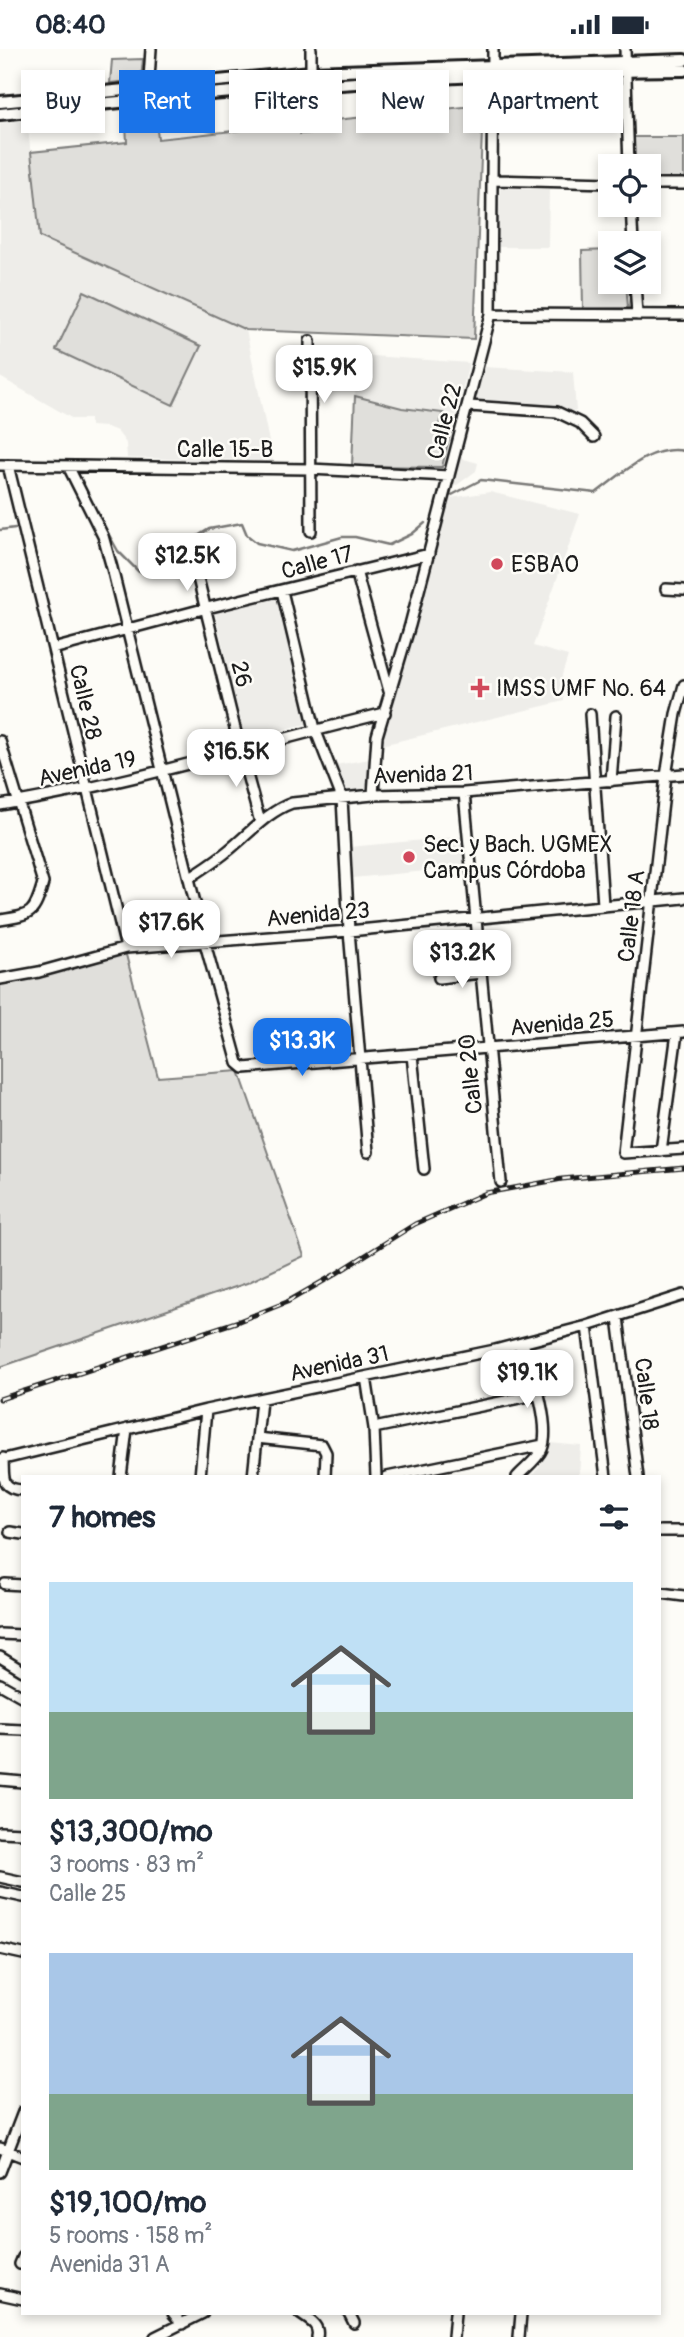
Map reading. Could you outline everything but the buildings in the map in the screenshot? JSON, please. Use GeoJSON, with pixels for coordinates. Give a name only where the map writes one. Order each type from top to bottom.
{"type":"FeatureCollection","features":[{"type":"Feature","properties":{"kind":"main road"},"geometry":{"type":"LineString","coordinates":[[624,60],[684,70]]}},
{"type":"Feature","properties":{"kind":"main road"},"geometry":{"type":"LineString","coordinates":[[493,70],[538,69],[624,60],[684,60]]}},
{"type":"Feature","properties":{"kind":"main road"},"geometry":{"type":"LineString","coordinates":[[0,102],[21,103]]}},
{"type":"Feature","properties":{"kind":"main road"},"geometry":{"type":"LineString","coordinates":[[0,114],[21,109]]}},
{"type":"Feature","properties":{"kind":"street"},"geometry":{"type":"LineString","coordinates":[[150,70],[151,49]]}},
{"type":"Feature","properties":{"kind":"street"},"geometry":{"type":"LineString","coordinates":[[311,49],[311,70]]}},
{"type":"Feature","properties":{"kind":"street","name":"Calle 22"},"geometry":{"type":"LineString","coordinates":[[493,70],[494,49]]}},
{"type":"Feature","properties":{"kind":"street"},"geometry":{"type":"LineString","coordinates":[[624,60],[628,154]]}},
{"type":"Feature","properties":{"kind":"street","name":"Calle 22"},"geometry":{"type":"LineString","coordinates":[[373,795],[375,745],[411,625],[491,314],[494,133]]}},
{"type":"Feature","properties":{"kind":"street"},"geometry":{"type":"LineString","coordinates":[[494,180],[598,183]]}},
{"type":"Feature","properties":{"kind":"street"},"geometry":{"type":"LineString","coordinates":[[661,184],[684,184]]}},
{"type":"Feature","properties":{"kind":"street"},"geometry":{"type":"LineString","coordinates":[[636,294],[637,315]]}},
{"type":"Feature","properties":{"kind":"street"},"geometry":{"type":"LineString","coordinates":[[491,314],[684,315]]}},
{"type":"Feature","properties":{"kind":"street"},"geometry":{"type":"LineString","coordinates":[[310,341],[311,531]]}},
{"type":"Feature","properties":{"kind":"street"},"geometry":{"type":"LineString","coordinates":[[469,406],[557,412],[580,423],[594,437]]}},
{"type":"Feature","properties":{"kind":"street","name":"Calle 15-B"},"geometry":{"type":"LineString","coordinates":[[4,465],[310,469],[449,477]]}},
{"type":"Feature","properties":{"kind":"street","name":"Calle 28"},"geometry":{"type":"LineString","coordinates":[[4,465],[54,649],[126,948]]}},
{"type":"Feature","properties":{"kind":"street"},"geometry":{"type":"LineString","coordinates":[[68,466],[103,536],[205,943]]}},
{"type":"Feature","properties":{"kind":"street","name":"Calle 17"},"geometry":{"type":"LineString","coordinates":[[54,649],[207,608],[429,554]]}},
{"type":"Feature","properties":{"kind":"street","name":"26"},"geometry":{"type":"LineString","coordinates":[[196,570],[260,822]]}},
{"type":"Feature","properties":{"kind":"street"},"geometry":{"type":"LineString","coordinates":[[356,571],[389,692]]}},
{"type":"Feature","properties":{"kind":"street"},"geometry":{"type":"LineString","coordinates":[[666,589],[684,590]]}},
{"type":"Feature","properties":{"kind":"street"},"geometry":{"type":"LineString","coordinates":[[282,591],[315,729],[342,798],[349,932],[368,1152]]}},
{"type":"Feature","properties":{"kind":"street","name":"Calle 18 A"},"geometry":{"type":"LineString","coordinates":[[661,1151],[623,1153],[666,776],[676,714],[684,685]]}},
{"type":"Feature","properties":{"kind":"street","name":"Avenida 19"},"geometry":{"type":"LineString","coordinates":[[0,806],[162,772],[315,729],[384,713]]}},
{"type":"Feature","properties":{"kind":"street"},"geometry":{"type":"LineString","coordinates":[[590,714],[603,905]]}},
{"type":"Feature","properties":{"kind":"street"},"geometry":{"type":"LineString","coordinates":[[611,781],[616,716]]}},
{"type":"Feature","properties":{"kind":"street"},"geometry":{"type":"LineString","coordinates":[[0,741],[43,883],[37,906],[26,916],[0,920]]}},
{"type":"Feature","properties":{"kind":"street","name":"Avenida 21"},"geometry":{"type":"LineString","coordinates":[[189,878],[229,850],[260,822],[292,803],[373,795],[464,793],[684,775]]}},
{"type":"Feature","properties":{"kind":"street","name":"Calle 20"},"geometry":{"type":"LineString","coordinates":[[464,793],[486,1048],[501,1182]]}},
{"type":"Feature","properties":{"kind":"street","name":"Avenida 23"},"geometry":{"type":"LineString","coordinates":[[0,979],[39,972],[126,948],[349,932],[684,898]]}},
{"type":"Feature","properties":{"kind":"street","name":"Avenida 25"},"geometry":{"type":"LineString","coordinates":[[205,943],[238,1063],[244,1068],[680,1032]]}},
{"type":"Feature","properties":{"kind":"street"},"geometry":{"type":"LineString","coordinates":[[439,978],[480,973]]}},
{"type":"Feature","properties":{"kind":"street"},"geometry":{"type":"LineString","coordinates":[[680,1032],[661,1151],[684,1149]]}},
{"type":"Feature","properties":{"kind":"street"},"geometry":{"type":"LineString","coordinates":[[412,1055],[424,1169]]}},
{"type":"Feature","properties":{"kind":"street","name":"Avenida 31"},"geometry":{"type":"LineString","coordinates":[[2,1459],[206,1410],[523,1343],[618,1317],[684,1295]]}},
{"type":"Feature","properties":{"kind":"street","name":"Calle 18"},"geometry":{"type":"LineString","coordinates":[[618,1317],[638,1475]]}},
{"type":"Feature","properties":{"kind":"street"},"geometry":{"type":"LineString","coordinates":[[587,1326],[606,1475]]}},
{"type":"Feature","properties":{"kind":"street"},"geometry":{"type":"LineString","coordinates":[[519,1475],[540,1453],[544,1431],[539,1394],[523,1343]]}},
{"type":"Feature","properties":{"kind":"street"},"geometry":{"type":"LineString","coordinates":[[366,1377],[374,1429],[376,1475]]}},
{"type":"Feature","properties":{"kind":"street"},"geometry":{"type":"LineString","coordinates":[[374,1429],[539,1394]]}},
{"type":"Feature","properties":{"kind":"street"},"geometry":{"type":"LineString","coordinates":[[253,1475],[261,1400]]}},
{"type":"Feature","properties":{"kind":"street"},"geometry":{"type":"LineString","coordinates":[[200,1475],[206,1410]]}},
{"type":"Feature","properties":{"kind":"street"},"geometry":{"type":"LineString","coordinates":[[121,1475],[127,1429]]}},
{"type":"Feature","properties":{"kind":"street"},"geometry":{"type":"LineString","coordinates":[[257,1438],[322,1445],[326,1453],[325,1475]]}},
{"type":"Feature","properties":{"kind":"street"},"geometry":{"type":"LineString","coordinates":[[397,1475],[543,1445]]}},
{"type":"Feature","properties":{"kind":"street"},"geometry":{"type":"LineString","coordinates":[[2,1459],[7,1487],[21,1490]]}},
{"type":"Feature","properties":{"kind":"street"},"geometry":{"type":"LineString","coordinates":[[661,1531],[684,1531]]}},
{"type":"Feature","properties":{"kind":"street"},"geometry":{"type":"LineString","coordinates":[[10,1532],[21,1534]]}},
{"type":"Feature","properties":{"kind":"street"},"geometry":{"type":"LineString","coordinates":[[5,1584],[21,1585]]}},
{"type":"Feature","properties":{"kind":"street"},"geometry":{"type":"LineString","coordinates":[[661,1593],[684,1596]]}},
{"type":"Feature","properties":{"kind":"street"},"geometry":{"type":"LineString","coordinates":[[0,1634],[21,1635]]}},
{"type":"Feature","properties":{"kind":"street"},"geometry":{"type":"LineString","coordinates":[[0,1657],[21,1670]]}},
{"type":"Feature","properties":{"kind":"street"},"geometry":{"type":"LineString","coordinates":[[0,1684],[21,1696]]}},
{"type":"Feature","properties":{"kind":"street"},"geometry":{"type":"LineString","coordinates":[[0,1729],[21,1730]]}},
{"type":"Feature","properties":{"kind":"street"},"geometry":{"type":"LineString","coordinates":[[0,1780],[21,1781]]}},
{"type":"Feature","properties":{"kind":"street"},"geometry":{"type":"LineString","coordinates":[[0,1832],[21,1833]]}},
{"type":"Feature","properties":{"kind":"street"},"geometry":{"type":"LineString","coordinates":[[0,1877],[21,1882]]}},
{"type":"Feature","properties":{"kind":"street"},"geometry":{"type":"LineString","coordinates":[[0,1892],[21,1897]]}},
{"type":"Feature","properties":{"kind":"street"},"geometry":{"type":"LineString","coordinates":[[0,1949],[21,1954]]}},
{"type":"Feature","properties":{"kind":"street"},"geometry":{"type":"LineString","coordinates":[[0,2172],[4,2149],[21,2116]]}},
{"type":"Feature","properties":{"kind":"street"},"geometry":{"type":"LineString","coordinates":[[4,2149],[21,2156]]}},
{"type":"Feature","properties":{"kind":"street"},"geometry":{"type":"LineString","coordinates":[[0,2294],[21,2299]]}},
{"type":"Feature","properties":{"kind":"street"},"geometry":{"type":"LineString","coordinates":[[175,2315],[182,2324]]}},
{"type":"Feature","properties":{"kind":"street"},"geometry":{"type":"LineString","coordinates":[[155,2337],[199,2315]]}},
{"type":"Feature","properties":{"kind":"street"},"geometry":{"type":"LineString","coordinates":[[302,2315],[315,2325],[317,2337]]}},
{"type":"Feature","properties":{"kind":"street"},"geometry":{"type":"LineString","coordinates":[[350,2315],[354,2323]]}},
{"type":"Feature","properties":{"kind":"street"},"geometry":{"type":"LineString","coordinates":[[453,2337],[455,2315]]}},
{"type":"Feature","properties":{"kind":"street"},"geometry":{"type":"LineString","coordinates":[[519,2337],[521,2315]]}},
{"type":"Feature","properties":{"kind":"shaded area"},"geometry":{"type":"Polygon","coordinates":[[[143,59],[142,70],[119,70],[119,82],[110,83],[112,60],[143,59]]]}},
{"type":"Feature","properties":{"kind":"shaded area"},"geometry":{"type":"Polygon","coordinates":[[[463,107],[463,133],[482,133],[474,339],[246,330],[40,237],[31,152],[127,142],[126,133],[157,133],[158,139],[229,132],[342,133],[342,119],[356,118],[356,133],[449,133],[449,108],[463,107]]]}},
{"type":"Feature","properties":{"kind":"shaded area"},"geometry":{"type":"Polygon","coordinates":[[[21,121],[21,133],[28,133],[40,237],[246,330],[273,461],[127,458],[126,443],[117,431],[107,427],[90,426],[90,419],[73,419],[0,377],[0,123],[21,121]]]}},
{"type":"Feature","properties":{"kind":"shaded area"},"geometry":{"type":"Polygon","coordinates":[[[632,137],[684,137],[684,179],[661,178],[661,154],[633,154],[632,137]]]}},
{"type":"Feature","properties":{"kind":"shaded area"},"geometry":{"type":"Polygon","coordinates":[[[500,188],[549,189],[548,247],[498,247],[500,188]]]}},
{"type":"Feature","properties":{"kind":"shaded area"},"geometry":{"type":"Polygon","coordinates":[[[598,250],[598,294],[627,294],[628,308],[583,309],[582,251],[598,250]]]}},
{"type":"Feature","properties":{"kind":"shaded area"},"geometry":{"type":"Polygon","coordinates":[[[84,291],[201,346],[173,405],[56,350],[84,291]]]}},
{"type":"Feature","properties":{"kind":"shaded area"},"geometry":{"type":"Polygon","coordinates":[[[358,355],[469,363],[456,415],[402,408],[355,396],[358,355]]]}},
{"type":"Feature","properties":{"kind":"shaded area"},"geometry":{"type":"Polygon","coordinates":[[[483,367],[573,372],[576,411],[475,402],[483,367]]]}},
{"type":"Feature","properties":{"kind":"shaded area"},"geometry":{"type":"Polygon","coordinates":[[[355,396],[402,408],[443,413],[437,430],[450,434],[442,467],[352,466],[355,396]]]}},
{"type":"Feature","properties":{"kind":"shaded area"},"geometry":{"type":"Polygon","coordinates":[[[460,458],[478,463],[476,471],[457,485],[452,484],[460,458]]]}},
{"type":"Feature","properties":{"kind":"shaded area"},"geometry":{"type":"Polygon","coordinates":[[[490,492],[580,514],[533,646],[568,656],[562,675],[564,701],[382,745],[450,498],[490,492]]]}},
{"type":"Feature","properties":{"kind":"shaded area"},"geometry":{"type":"Polygon","coordinates":[[[276,598],[307,724],[245,739],[215,613],[276,598]]]}},
{"type":"Feature","properties":{"kind":"shaded area"},"geometry":{"type":"Polygon","coordinates":[[[370,759],[366,790],[348,792],[336,765],[370,759]]]}},
{"type":"Feature","properties":{"kind":"shaded area","name":"Sec. y Bach. UGMEX Campus Córdoba"},"geometry":{"type":"Polygon","coordinates":[[[466,836],[469,867],[352,878],[349,847],[466,836]]]}},
{"type":"Feature","properties":{"kind":"shaded area"},"geometry":{"type":"Polygon","coordinates":[[[125,951],[158,1077],[239,1071],[304,1256],[247,1283],[0,1367],[0,982],[27,980],[125,951]]]}},
{"type":"Feature","properties":{"kind":"shaded area"},"geometry":{"type":"Polygon","coordinates":[[[550,1443],[581,1446],[579,1475],[533,1475],[542,1463],[550,1443]]]}},
{"type":"Feature","properties":{"kind":"waterway"},"geometry":{"type":"LineString","coordinates":[[448,497],[481,480],[596,493],[648,456],[672,450],[684,451]]}},
{"type":"Feature","properties":{"kind":"waterway"},"geometry":{"type":"LineString","coordinates":[[99,517],[118,551],[139,572],[172,570],[188,560],[196,537],[209,529],[242,523],[247,535],[257,543],[292,551],[342,537],[355,537],[389,545],[412,534],[425,523]]}},
{"type":"Feature","properties":{"kind":"waterway"},"geometry":{"type":"LineString","coordinates":[[0,530],[15,528]]}},
{"type":"Feature","properties":{"kind":"railway"},"geometry":{"type":"LineString","coordinates":[[0,1399],[239,1321],[287,1302],[415,1224],[486,1193],[562,1179],[684,1168]]}},
{"type":"Feature","properties":{"kind":"place","name":"ESBAO"},"geometry":{"type":"Point","coordinates":[497,564]}},
{"type":"Feature","properties":{"kind":"place","name":"IMSS UMF No. 64"},"geometry":{"type":"Point","coordinates":[480,688]}},
{"type":"Feature","properties":{"kind":"place","name":"Sec. y Bach. UGMEX Campus Córdoba"},"geometry":{"type":"Point","coordinates":[409,857]}}]}
